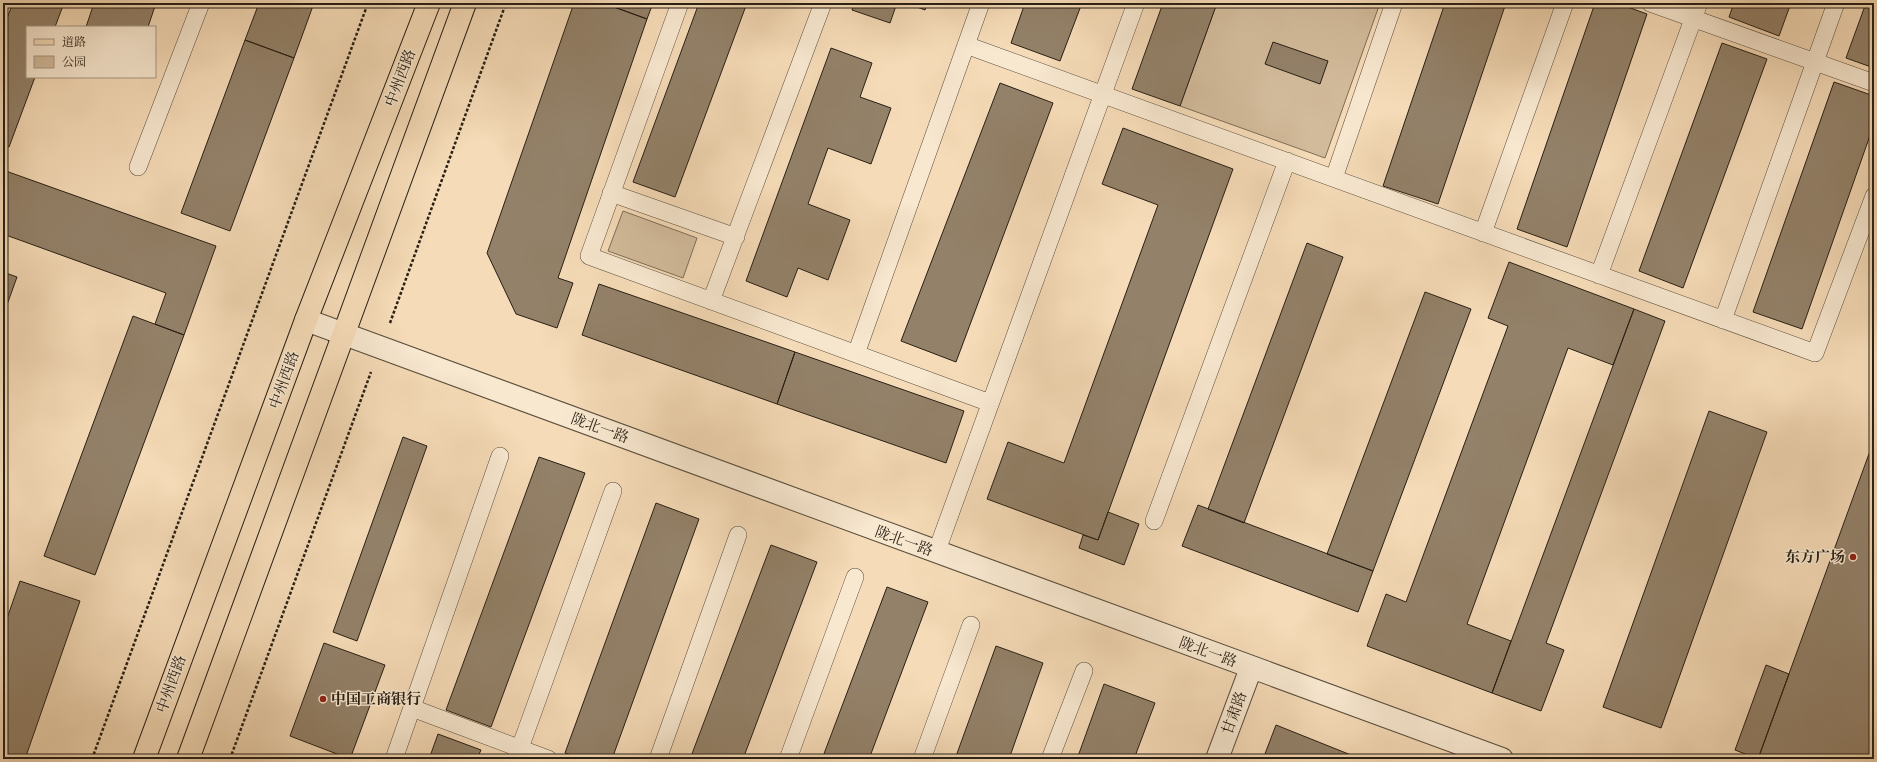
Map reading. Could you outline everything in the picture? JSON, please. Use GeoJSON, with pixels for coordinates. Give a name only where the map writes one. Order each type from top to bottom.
{"type":"FeatureCollection","features":[{"type":"Feature","properties":{"kind":"main road","name":"中州西路"},"geometry":{"type":"LineString","coordinates":[[144,759],[306,320],[429,3]]}},
{"type":"Feature","properties":{"kind":"main road"},"geometry":{"type":"LineString","coordinates":[[188,759],[465,3]]}},
{"type":"Feature","properties":{"kind":"street","name":"陇北一路"},"geometry":{"type":"LineString","coordinates":[[306,320],[936,553],[1502,759]]}},
{"type":"Feature","properties":{"kind":"street","name":"甘肃路"},"geometry":{"type":"LineString","coordinates":[[1217,759],[1251,668]]}},
{"type":"Feature","properties":{"kind":"lane"},"geometry":{"type":"LineString","coordinates":[[138,166],[201,3]]}},
{"type":"Feature","properties":{"kind":"lane"},"geometry":{"type":"LineString","coordinates":[[680,3],[611,193],[590,256],[990,403]]}},
{"type":"Feature","properties":{"kind":"lane"},"geometry":{"type":"LineString","coordinates":[[711,301],[823,3]]}},
{"type":"Feature","properties":{"kind":"lane"},"geometry":{"type":"LineString","coordinates":[[856,354],[981,3]]}},
{"type":"Feature","properties":{"kind":"lane"},"geometry":{"type":"LineString","coordinates":[[936,553],[1136,3]]}},
{"type":"Feature","properties":{"kind":"lane"},"geometry":{"type":"LineString","coordinates":[[1334,178],[1394,3]]}},
{"type":"Feature","properties":{"kind":"lane"},"geometry":{"type":"LineString","coordinates":[[1483,233],[1565,3]]}},
{"type":"Feature","properties":{"kind":"lane"},"geometry":{"type":"LineString","coordinates":[[1650,3],[1696,11],[1815,62],[1874,83]]}},
{"type":"Feature","properties":{"kind":"lane"},"geometry":{"type":"LineString","coordinates":[[1723,320],[1836,3]]}},
{"type":"Feature","properties":{"kind":"lane"},"geometry":{"type":"LineString","coordinates":[[1599,275],[1696,11]]}},
{"type":"Feature","properties":{"kind":"lane"},"geometry":{"type":"LineString","coordinates":[[966,45],[1815,353],[1874,196]]}},
{"type":"Feature","properties":{"kind":"lane"},"geometry":{"type":"LineString","coordinates":[[1154,521],[1287,161]]}},
{"type":"Feature","properties":{"kind":"lane"},"geometry":{"type":"LineString","coordinates":[[611,193],[736,236]]}},
{"type":"Feature","properties":{"kind":"lane"},"geometry":{"type":"LineString","coordinates":[[394,759],[500,456]]}},
{"type":"Feature","properties":{"kind":"lane"},"geometry":{"type":"LineString","coordinates":[[518,754],[612,492]]}},
{"type":"Feature","properties":{"kind":"lane"},"geometry":{"type":"LineString","coordinates":[[658,759],[738,535]]}},
{"type":"Feature","properties":{"kind":"lane"},"geometry":{"type":"LineString","coordinates":[[788,759],[855,576]]}},
{"type":"Feature","properties":{"kind":"lane"},"geometry":{"type":"LineString","coordinates":[[922,759],[971,625]]}},
{"type":"Feature","properties":{"kind":"lane"},"geometry":{"type":"LineString","coordinates":[[1050,759],[1084,671]]}},
{"type":"Feature","properties":{"kind":"lane"},"geometry":{"type":"LineString","coordinates":[[412,708],[518,754],[548,759]]}},
{"type":"Feature","properties":{"kind":"path"},"geometry":{"type":"LineString","coordinates":[[92,759],[368,3]]}},
{"type":"Feature","properties":{"kind":"path"},"geometry":{"type":"LineString","coordinates":[[230,759],[506,3]]}},
{"type":"Feature","properties":{"kind":"green space"},"geometry":{"type":"Polygon","coordinates":[[[1217,3],[1380,3],[1325,158],[1180,106],[1217,3]]]}},
{"type":"Feature","properties":{"kind":"green space"},"geometry":{"type":"Polygon","coordinates":[[[623,211],[697,238],[683,278],[608,251],[623,211]]]}},
{"type":"Feature","properties":{"kind":"building"},"geometry":{"type":"Polygon","coordinates":[[[13,3],[64,3],[55,26],[26,26],[26,78],[35,78],[9,147],[3,145],[3,28],[13,3]]]}},
{"type":"Feature","properties":{"kind":"building"},"geometry":{"type":"Polygon","coordinates":[[[94,3],[156,3],[148,26],[86,26],[94,3]]]}},
{"type":"Feature","properties":{"kind":"building"},"geometry":{"type":"Polygon","coordinates":[[[259,3],[314,3],[294,58],[245,40],[259,3]]]}},
{"type":"Feature","properties":{"kind":"building"},"geometry":{"type":"Polygon","coordinates":[[[574,3],[603,3],[647,19],[558,278],[573,283],[557,328],[516,314],[487,253],[574,3]]]}},
{"type":"Feature","properties":{"kind":"building"},"geometry":{"type":"Polygon","coordinates":[[[603,3],[653,3],[647,19],[603,3]]]}},
{"type":"Feature","properties":{"kind":"building"},"geometry":{"type":"Polygon","coordinates":[[[699,3],[747,3],[675,197],[633,182],[699,3]]]}},
{"type":"Feature","properties":{"kind":"building"},"geometry":{"type":"Polygon","coordinates":[[[854,3],[897,3],[890,23],[852,10],[854,3]]]}},
{"type":"Feature","properties":{"kind":"building"},"geometry":{"type":"Polygon","coordinates":[[[906,3],[928,3],[925,10],[906,3]]]}},
{"type":"Feature","properties":{"kind":"building"},"geometry":{"type":"Polygon","coordinates":[[[1025,3],[1082,3],[1060,61],[1011,43],[1025,3]]]}},
{"type":"Feature","properties":{"kind":"building"},"geometry":{"type":"Polygon","coordinates":[[[1163,3],[1217,3],[1180,106],[1132,89],[1163,3]]]}},
{"type":"Feature","properties":{"kind":"building"},"geometry":{"type":"Polygon","coordinates":[[[1445,3],[1506,3],[1438,204],[1383,186],[1445,3]]]}},
{"type":"Feature","properties":{"kind":"building"},"geometry":{"type":"Polygon","coordinates":[[[1595,3],[1617,3],[1647,14],[1567,247],[1517,229],[1595,3]]]}},
{"type":"Feature","properties":{"kind":"building"},"geometry":{"type":"Polygon","coordinates":[[[1734,3],[1791,3],[1779,36],[1729,17],[1734,3]]]}},
{"type":"Feature","properties":{"kind":"building"},"geometry":{"type":"Polygon","coordinates":[[[1866,3],[1874,3],[1874,68],[1846,58],[1866,3]]]}},
{"type":"Feature","properties":{"kind":"building"},"geometry":{"type":"Polygon","coordinates":[[[245,40],[294,58],[230,231],[181,213],[245,40]]]}},
{"type":"Feature","properties":{"kind":"building"},"geometry":{"type":"Polygon","coordinates":[[[1273,42],[1328,61],[1320,84],[1265,64],[1273,42]]]}},
{"type":"Feature","properties":{"kind":"building"},"geometry":{"type":"Polygon","coordinates":[[[1722,43],[1767,59],[1683,288],[1639,271],[1722,43]]]}},
{"type":"Feature","properties":{"kind":"building"},"geometry":{"type":"Polygon","coordinates":[[[831,48],[872,63],[860,97],[891,108],[871,164],[828,148],[808,204],[850,220],[828,280],[798,268],[787,297],[746,281],[831,48]]]}},
{"type":"Feature","properties":{"kind":"building"},"geometry":{"type":"Polygon","coordinates":[[[1834,82],[1874,96],[1874,124],[1802,329],[1753,312],[1834,82]]]}},
{"type":"Feature","properties":{"kind":"building"},"geometry":{"type":"Polygon","coordinates":[[[1000,83],[1053,103],[956,362],[901,341],[1000,83]]]}},
{"type":"Feature","properties":{"kind":"building"},"geometry":{"type":"Polygon","coordinates":[[[1123,128],[1233,169],[1098,540],[987,499],[1008,442],[1064,463],[1158,205],[1102,184],[1123,128]]]}},
{"type":"Feature","properties":{"kind":"building"},"geometry":{"type":"Polygon","coordinates":[[[3,170],[216,246],[184,335],[155,324],[166,293],[3,234],[3,170]]]}},
{"type":"Feature","properties":{"kind":"building"},"geometry":{"type":"Polygon","coordinates":[[[1307,243],[1343,257],[1244,523],[1208,509],[1307,243]]]}},
{"type":"Feature","properties":{"kind":"building"},"geometry":{"type":"Polygon","coordinates":[[[1509,262],[1634,309],[1613,365],[1568,348],[1467,624],[1511,641],[1492,693],[1367,646],[1386,594],[1406,602],[1508,326],[1488,318],[1509,262]]]}},
{"type":"Feature","properties":{"kind":"building"},"geometry":{"type":"Polygon","coordinates":[[[3,272],[17,277],[3,316],[3,272]]]}},
{"type":"Feature","properties":{"kind":"building"},"geometry":{"type":"Polygon","coordinates":[[[599,284],[795,352],[777,404],[582,335],[599,284]]]}},
{"type":"Feature","properties":{"kind":"building"},"geometry":{"type":"Polygon","coordinates":[[[1425,292],[1471,309],[1373,571],[1327,554],[1425,292]]]}},
{"type":"Feature","properties":{"kind":"building"},"geometry":{"type":"Polygon","coordinates":[[[1634,309],[1665,321],[1546,643],[1564,650],[1541,711],[1492,693],[1634,309]]]}},
{"type":"Feature","properties":{"kind":"building"},"geometry":{"type":"Polygon","coordinates":[[[133,316],[184,335],[95,575],[44,556],[133,316]]]}},
{"type":"Feature","properties":{"kind":"building"},"geometry":{"type":"Polygon","coordinates":[[[795,352],[964,411],[946,463],[777,404],[795,352]]]}},
{"type":"Feature","properties":{"kind":"building"},"geometry":{"type":"Polygon","coordinates":[[[1709,411],[1767,432],[1661,728],[1603,707],[1709,411]]]}},
{"type":"Feature","properties":{"kind":"building"},"geometry":{"type":"Polygon","coordinates":[[[403,437],[427,446],[357,641],[333,632],[403,437]]]}},
{"type":"Feature","properties":{"kind":"building","name":"东方广场"},"geometry":{"type":"Polygon","coordinates":[[[1874,440],[1874,759],[1758,759],[1874,440]]]}},
{"type":"Feature","properties":{"kind":"building"},"geometry":{"type":"Polygon","coordinates":[[[539,457],[585,473],[491,727],[446,710],[539,457]]]}},
{"type":"Feature","properties":{"kind":"building"},"geometry":{"type":"Polygon","coordinates":[[[656,503],[699,519],[612,759],[583,759],[565,753],[656,503]]]}},
{"type":"Feature","properties":{"kind":"building"},"geometry":{"type":"Polygon","coordinates":[[[1198,505],[1373,571],[1358,612],[1182,546],[1198,505]]]}},
{"type":"Feature","properties":{"kind":"building"},"geometry":{"type":"Polygon","coordinates":[[[1108,512],[1139,524],[1124,565],[1079,548],[1083,535],[1098,540],[1108,512]]]}},
{"type":"Feature","properties":{"kind":"building"},"geometry":{"type":"Polygon","coordinates":[[[771,545],[817,562],[743,759],[690,759],[771,545]]]}},
{"type":"Feature","properties":{"kind":"building"},"geometry":{"type":"Polygon","coordinates":[[[20,581],[80,601],[25,759],[3,759],[3,630],[20,581]]]}},
{"type":"Feature","properties":{"kind":"building"},"geometry":{"type":"Polygon","coordinates":[[[887,587],[928,602],[869,759],[822,759],[887,587]]]}},
{"type":"Feature","properties":{"kind":"building"},"geometry":{"type":"Polygon","coordinates":[[[324,643],[385,665],[350,759],[290,736],[324,643]]]}},
{"type":"Feature","properties":{"kind":"building"},"geometry":{"type":"Polygon","coordinates":[[[996,646],[1043,663],[1009,759],[955,759],[996,646]]]}},
{"type":"Feature","properties":{"kind":"building"},"geometry":{"type":"Polygon","coordinates":[[[1766,665],[1789,674],[1758,759],[1735,750],[1766,665]]]}},
{"type":"Feature","properties":{"kind":"building"},"geometry":{"type":"Polygon","coordinates":[[[1104,684],[1155,703],[1134,759],[1077,759],[1104,684]]]}},
{"type":"Feature","properties":{"kind":"building"},"geometry":{"type":"Polygon","coordinates":[[[1276,725],[1361,759],[1263,759],[1276,725]]]}},
{"type":"Feature","properties":{"kind":"building"},"geometry":{"type":"Polygon","coordinates":[[[438,734],[481,750],[477,759],[429,759],[438,734]]]}},
{"type":"Feature","properties":{"kind":"place","name":"东方广场"},"geometry":{"type":"Point","coordinates":[1853,557]}},
{"type":"Feature","properties":{"kind":"place","name":"中国工商银行"},"geometry":{"type":"Point","coordinates":[323,699]}}]}
